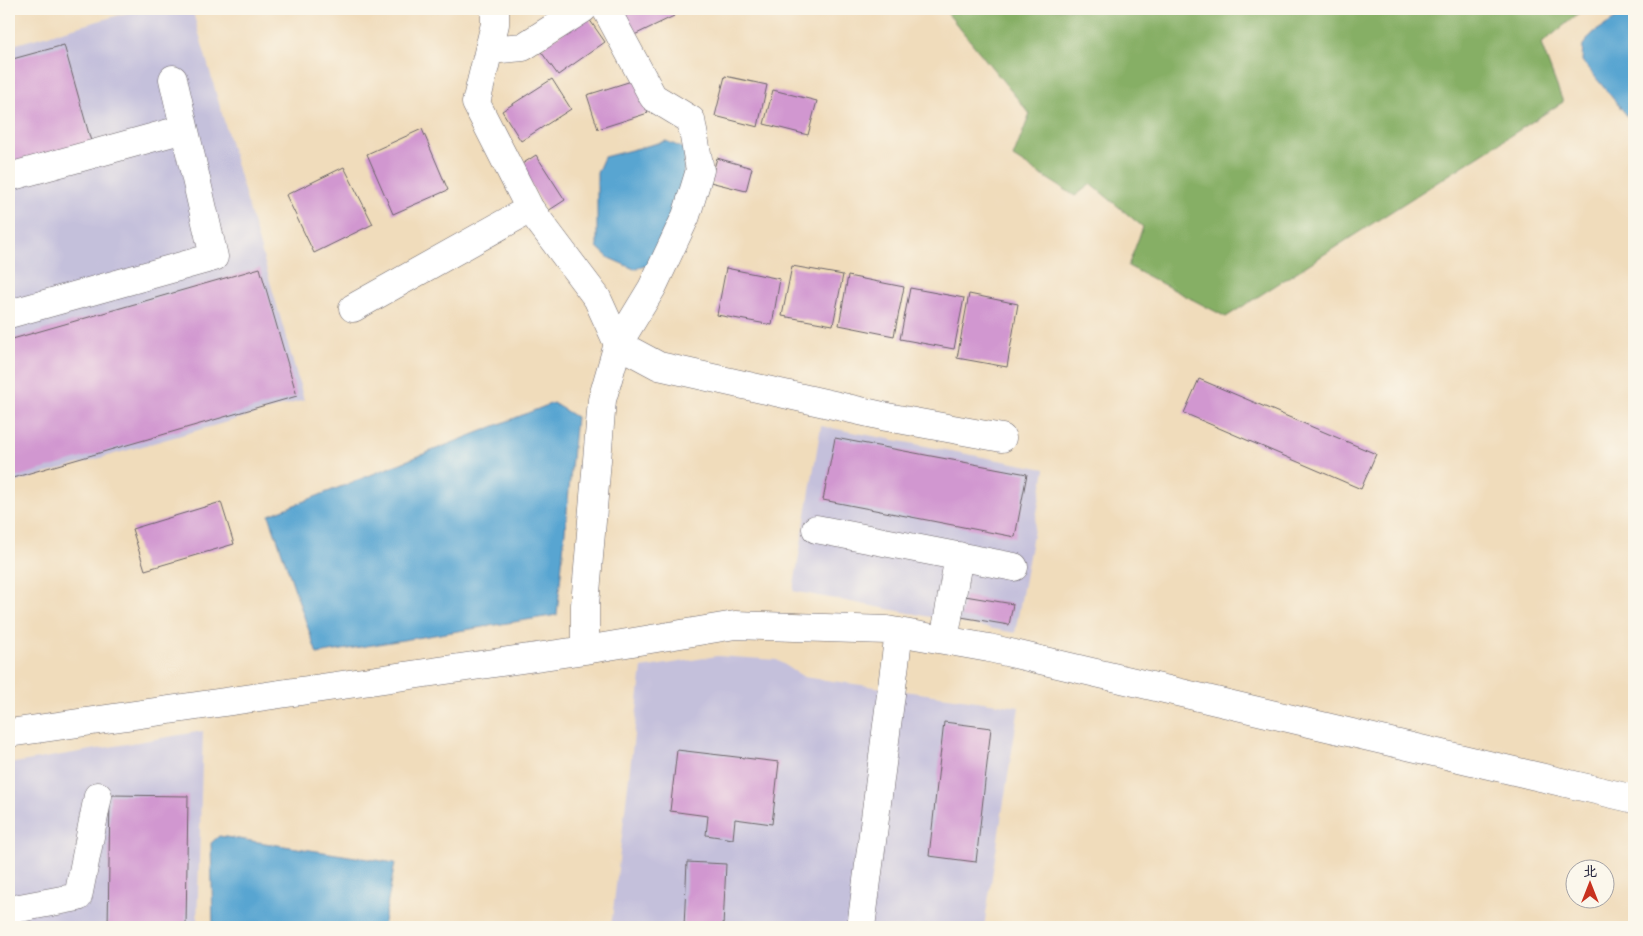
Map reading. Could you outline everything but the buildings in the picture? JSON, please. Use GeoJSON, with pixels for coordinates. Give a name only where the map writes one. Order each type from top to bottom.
{"type":"FeatureCollection","features":[{"type":"Feature","properties":{"kind":"street"},"geometry":{"type":"LineString","coordinates":[[495,9],[495,24],[476,103],[530,209],[597,298],[618,344],[659,366],[887,417],[1002,438]]}},
{"type":"Feature","properties":{"kind":"street"},"geometry":{"type":"LineString","coordinates":[[489,50],[523,47],[583,9]]}},
{"type":"Feature","properties":{"kind":"street"},"geometry":{"type":"LineString","coordinates":[[585,650],[586,605],[602,400],[618,344],[657,279],[686,216],[700,170],[691,120],[653,97],[606,9]]}},
{"type":"Feature","properties":{"kind":"street"},"geometry":{"type":"LineString","coordinates":[[9,314],[214,257],[173,79]]}},
{"type":"Feature","properties":{"kind":"street"},"geometry":{"type":"LineString","coordinates":[[9,177],[184,129]]}},
{"type":"Feature","properties":{"kind":"street"},"geometry":{"type":"LineString","coordinates":[[353,308],[530,209]]}},
{"type":"Feature","properties":{"kind":"street"},"geometry":{"type":"LineString","coordinates":[[816,529],[1014,567]]}},
{"type":"Feature","properties":{"kind":"street"},"geometry":{"type":"LineString","coordinates":[[944,640],[959,556]]}},
{"type":"Feature","properties":{"kind":"street"},"geometry":{"type":"LineString","coordinates":[[9,733],[585,650],[735,624],[899,632],[989,648],[1634,798]]}},
{"type":"Feature","properties":{"kind":"street"},"geometry":{"type":"LineString","coordinates":[[861,927],[899,632]]}},
{"type":"Feature","properties":{"kind":"street"},"geometry":{"type":"LineString","coordinates":[[9,910],[78,897],[98,796]]}},
{"type":"Feature","properties":{"kind":"shaded area"},"geometry":{"type":"Polygon","coordinates":[[[141,9],[192,9],[304,400],[9,484],[9,46],[141,9]]]}},
{"type":"Feature","properties":{"kind":"shaded area"},"geometry":{"type":"Polygon","coordinates":[[[821,426],[1045,469],[1015,633],[793,591],[821,426]]]}},
{"type":"Feature","properties":{"kind":"shaded area"},"geometry":{"type":"Polygon","coordinates":[[[717,656],[777,660],[804,677],[1019,707],[984,927],[611,927],[642,668],[717,656]]]}},
{"type":"Feature","properties":{"kind":"shaded area"},"geometry":{"type":"Polygon","coordinates":[[[203,731],[197,927],[9,927],[9,764],[203,731]]]}},
{"type":"Feature","properties":{"kind":"green space"},"geometry":{"type":"Polygon","coordinates":[[[944,9],[1584,9],[1541,44],[1563,102],[1226,317],[1128,266],[1143,227],[1091,184],[1075,196],[1013,157],[1030,114],[944,9]]]}},
{"type":"Feature","properties":{"kind":"water"},"geometry":{"type":"Polygon","coordinates":[[[1631,9],[1634,9],[1634,124],[1582,61],[1583,45],[1593,33],[1631,9]]]}},
{"type":"Feature","properties":{"kind":"water"},"geometry":{"type":"Polygon","coordinates":[[[666,141],[685,149],[683,185],[649,265],[634,269],[609,258],[597,247],[597,173],[604,157],[666,141]]]}},
{"type":"Feature","properties":{"kind":"water"},"geometry":{"type":"Polygon","coordinates":[[[553,403],[576,417],[557,615],[317,654],[269,515],[553,403]]]}},
{"type":"Feature","properties":{"kind":"water"},"geometry":{"type":"Polygon","coordinates":[[[219,836],[395,863],[383,927],[213,927],[211,843],[219,836]]]}}]}
